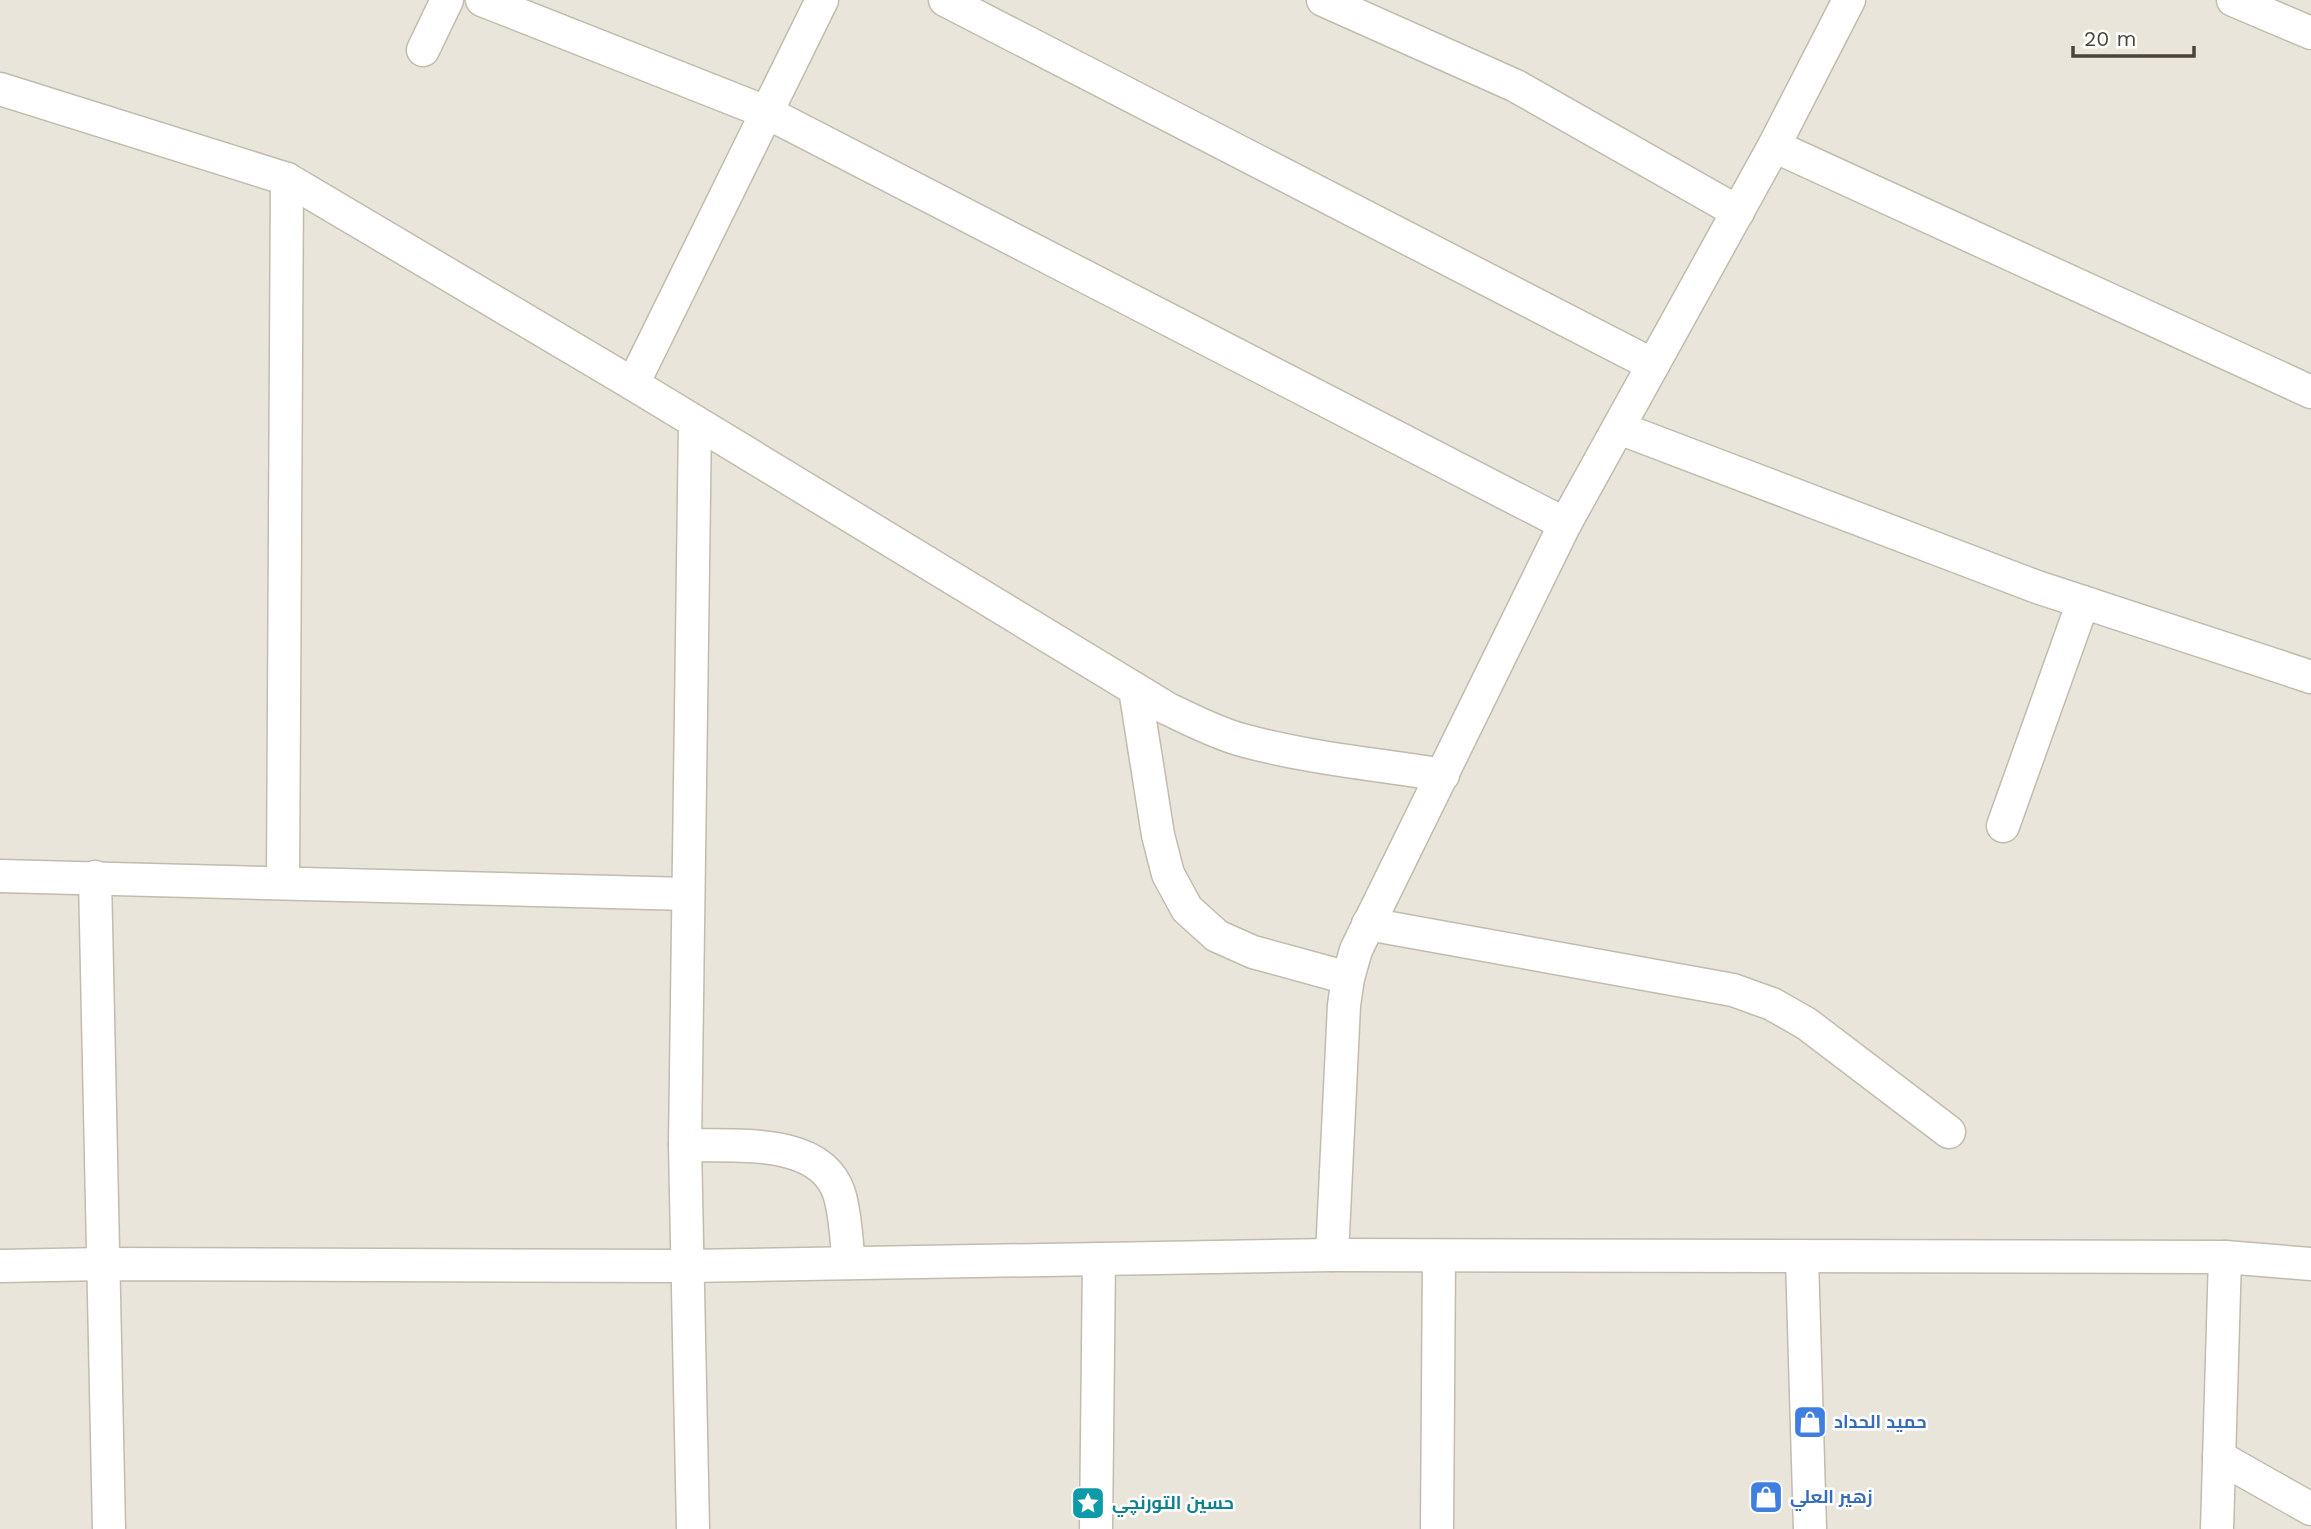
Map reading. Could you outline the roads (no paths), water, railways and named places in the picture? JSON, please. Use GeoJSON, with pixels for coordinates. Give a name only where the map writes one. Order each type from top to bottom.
{"type":"FeatureCollection","features":[{"type":"Feature","properties":{"kind":"street"},"geometry":{"type":"LineString","coordinates":[[423,50],[446,0]]}},
{"type":"Feature","properties":{"kind":"street"},"geometry":{"type":"LineString","coordinates":[[482,0],[766,112],[1565,524]]}},
{"type":"Feature","properties":{"kind":"street"},"geometry":{"type":"LineString","coordinates":[[633,384],[822,0]]}},
{"type":"Feature","properties":{"kind":"street"},"geometry":{"type":"LineString","coordinates":[[945,0],[1653,365]]}},
{"type":"Feature","properties":{"kind":"street"},"geometry":{"type":"LineString","coordinates":[[1323,0],[1516,86],[1738,212]]}},
{"type":"Feature","properties":{"kind":"street"},"geometry":{"type":"LineString","coordinates":[[1332,1255],[1344,1005],[1356,950],[1565,524],[1774,146],[1849,0]]}},
{"type":"Feature","properties":{"kind":"street"},"geometry":{"type":"LineString","coordinates":[[2233,0],[2311,33]]}},
{"type":"Feature","properties":{"kind":"street"},"geometry":{"type":"LineString","coordinates":[[0,89],[287,179],[633,384],[1168,709],[1203,726],[1278,749],[1443,775]]}},
{"type":"Feature","properties":{"kind":"street"},"geometry":{"type":"LineString","coordinates":[[1774,146],[2311,392]]}},
{"type":"Feature","properties":{"kind":"street"},"geometry":{"type":"LineString","coordinates":[[283,882],[287,179]]}},
{"type":"Feature","properties":{"kind":"street"},"geometry":{"type":"LineString","coordinates":[[693,1529],[685,1144],[695,422]]}},
{"type":"Feature","properties":{"kind":"street"},"geometry":{"type":"LineString","coordinates":[[1619,428],[2037,587],[2311,677]]}},
{"type":"Feature","properties":{"kind":"street"},"geometry":{"type":"LineString","coordinates":[[2003,826],[2083,602]]}},
{"type":"Feature","properties":{"kind":"street"},"geometry":{"type":"LineString","coordinates":[[1135,689],[1158,835],[1168,874],[1187,909],[1217,936],[1253,952],[1348,978]]}},
{"type":"Feature","properties":{"kind":"street"},"geometry":{"type":"LineString","coordinates":[[0,876],[688,894]]}},
{"type":"Feature","properties":{"kind":"street"},"geometry":{"type":"LineString","coordinates":[[95,877],[109,1529]]}},
{"type":"Feature","properties":{"kind":"street"},"geometry":{"type":"LineString","coordinates":[[1368,924],[1733,990],[1772,1004],[1807,1024],[1950,1132]]}},
{"type":"Feature","properties":{"kind":"street"},"geometry":{"type":"LineString","coordinates":[[685,1144],[792,1151],[812,1159],[828,1173],[838,1191],[849,1263]]}},
{"type":"Feature","properties":{"kind":"street"},"geometry":{"type":"LineString","coordinates":[[0,1266],[687,1266],[1332,1255],[2225,1258],[2311,1264]]}},
{"type":"Feature","properties":{"kind":"street"},"geometry":{"type":"LineString","coordinates":[[1437,1529],[1438,1256]]}},
{"type":"Feature","properties":{"kind":"street"},"geometry":{"type":"LineString","coordinates":[[1802,1258],[1810,1529]]}},
{"type":"Feature","properties":{"kind":"street"},"geometry":{"type":"LineString","coordinates":[[2217,1529],[2225,1258]]}},
{"type":"Feature","properties":{"kind":"street"},"geometry":{"type":"LineString","coordinates":[[1096,1529],[1098,1259]]}},
{"type":"Feature","properties":{"kind":"street"},"geometry":{"type":"LineString","coordinates":[[2219,1457],[2311,1509]]}},
{"type":"Feature","properties":{"kind":"place","name":"حميد الحداد"},"geometry":{"type":"Point","coordinates":[1810,1422]}},
{"type":"Feature","properties":{"kind":"place","name":"زهير العلي"},"geometry":{"type":"Point","coordinates":[1766,1497]}},
{"type":"Feature","properties":{"kind":"place","name":"حسين التورنچي"},"geometry":{"type":"Point","coordinates":[1088,1503]}}]}
